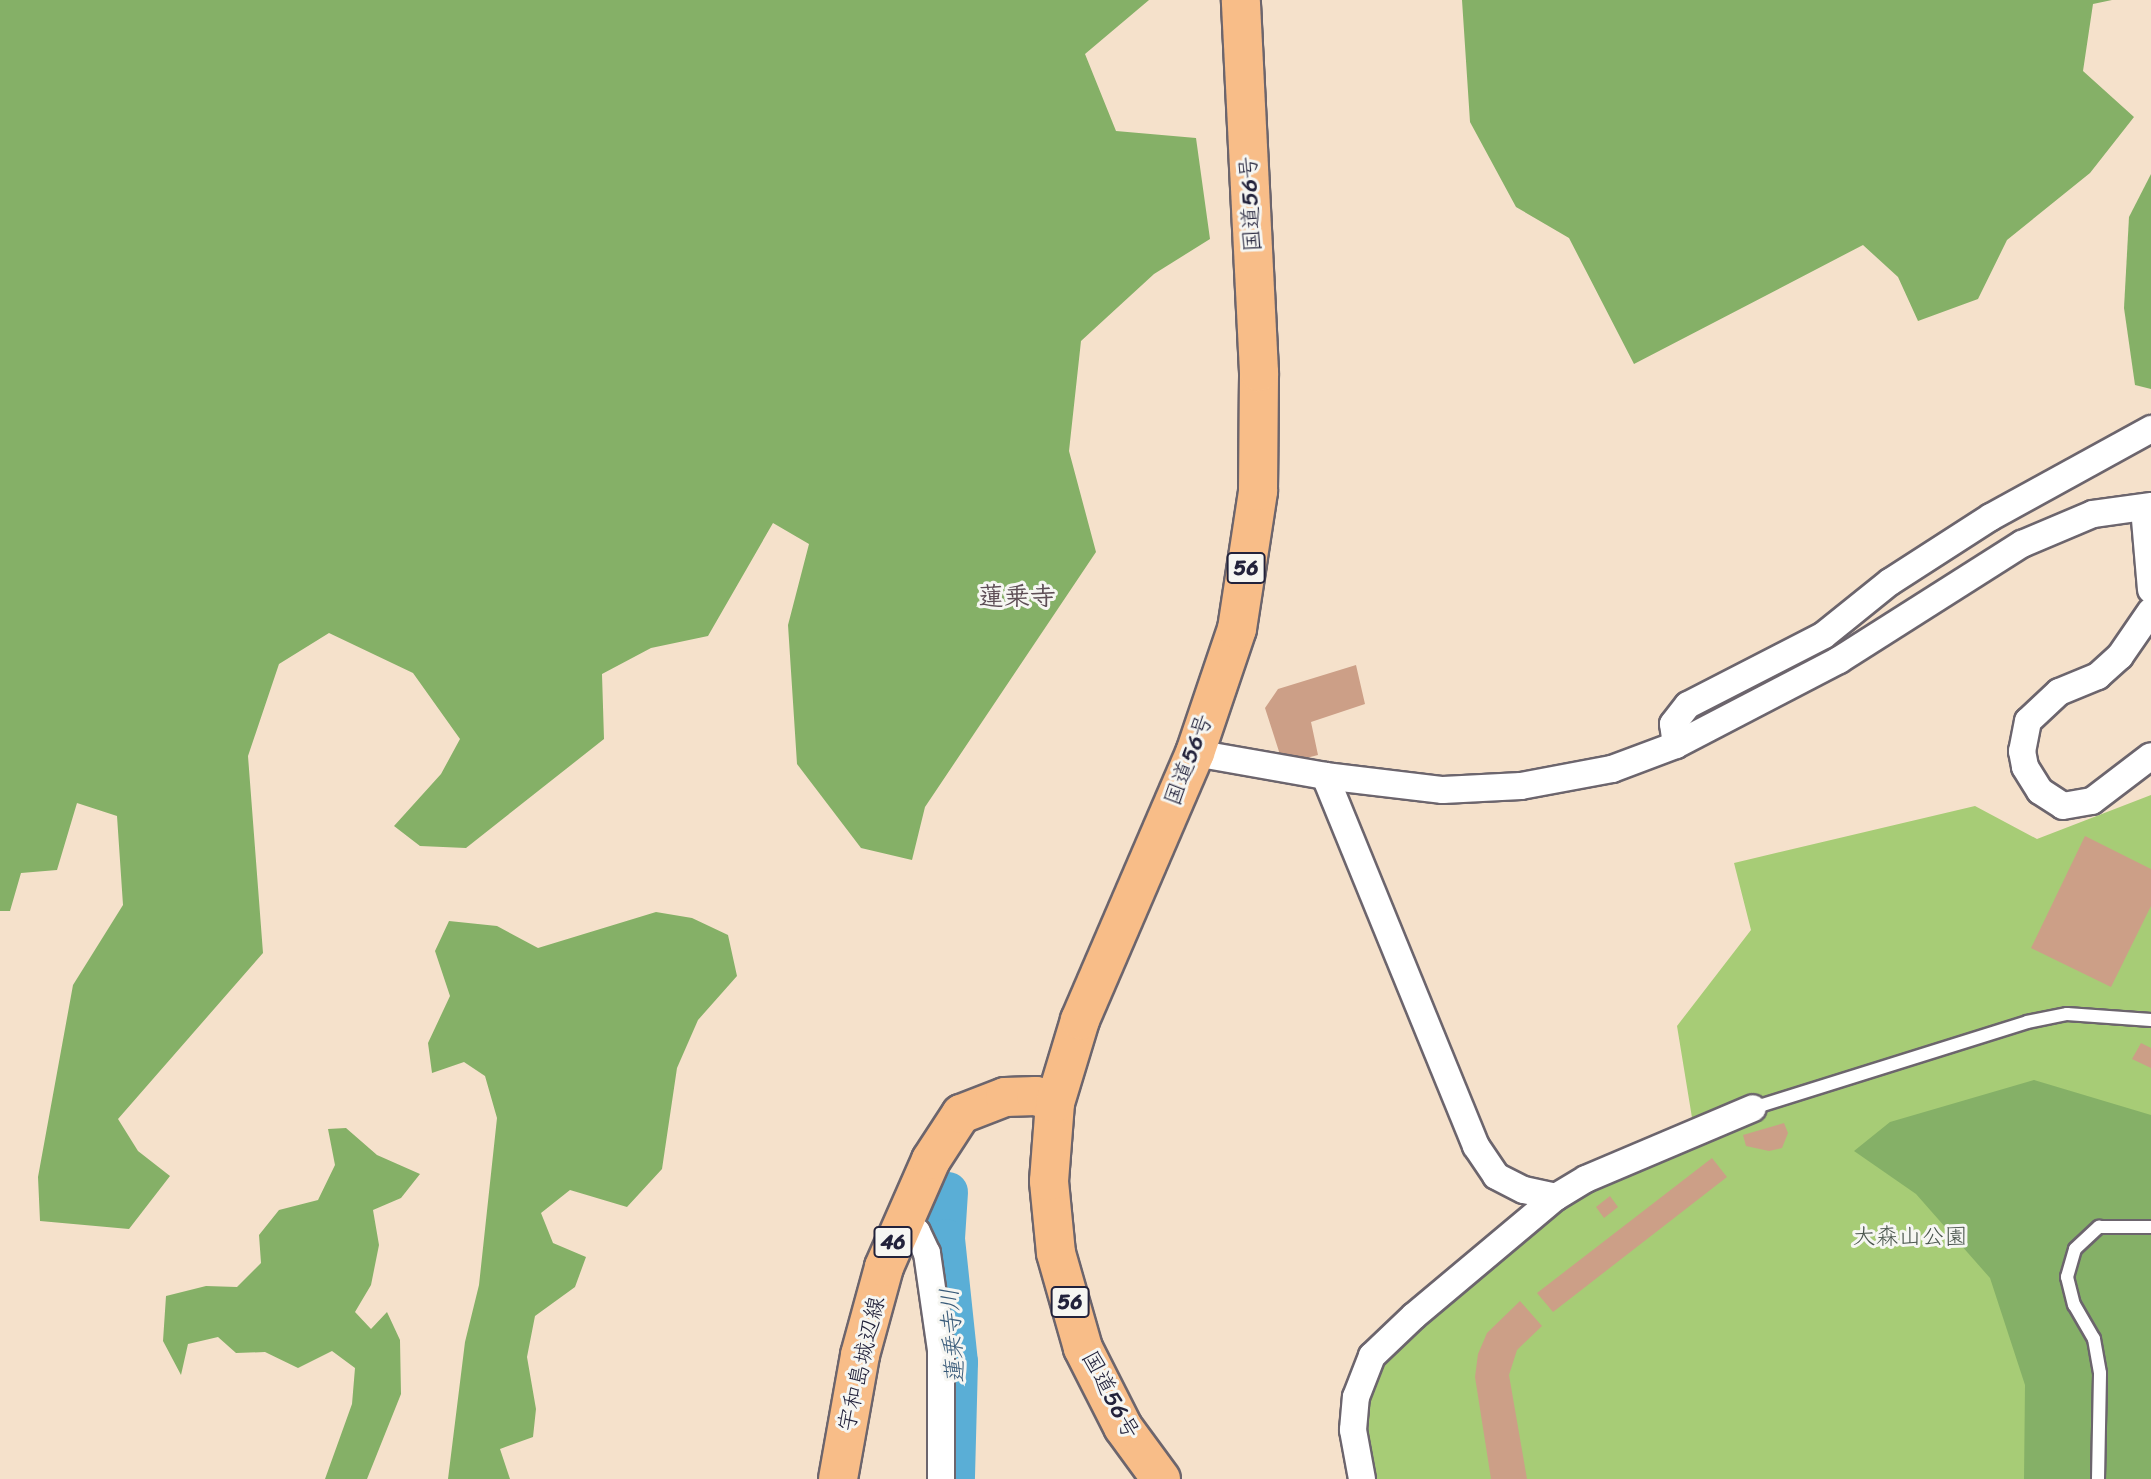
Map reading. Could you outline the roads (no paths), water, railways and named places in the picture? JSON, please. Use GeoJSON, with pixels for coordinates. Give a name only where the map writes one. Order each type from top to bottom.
{"type":"FeatureCollection","features":[{"type":"Feature","properties":{"kind":"main road","name":"国道56号"},"geometry":{"type":"LineString","coordinates":[[1161,1479],[1123,1427],[1083,1348],[1056,1253],[1049,1181],[1055,1103],[1080,1020],[1195,753],[1237,629],[1258,491],[1259,372],[1241,0]]}},
{"type":"Feature","properties":{"kind":"main road","name":"宇和島城辺線"},"geometry":{"type":"LineString","coordinates":[[838,1479],[860,1355],[902,1217],[961,1114],[1005,1097],[1035,1096],[1055,1103]]}},
{"type":"Feature","properties":{"kind":"street"},"geometry":{"type":"LineString","coordinates":[[1676,746],[1673,724],[1688,705],[1824,635],[1890,582],[1991,517],[2101,453],[2151,429]]}},
{"type":"Feature","properties":{"kind":"street"},"geometry":{"type":"LineString","coordinates":[[1195,753],[1325,776],[1443,789],[1521,786],[1612,769],[1676,746],[1839,660],[2022,544],[2093,514],[2147,507],[2151,590]]}},
{"type":"Feature","properties":{"kind":"street"},"geometry":{"type":"LineString","coordinates":[[2151,611],[2120,656],[2098,676],[2059,692],[2028,721],[2022,751],[2025,767],[2040,791],[2063,806],[2092,800],[2151,756]]}},
{"type":"Feature","properties":{"kind":"street"},"geometry":{"type":"LineString","coordinates":[[1325,776],[1476,1146],[1496,1176],[1524,1190],[1556,1197]]}},
{"type":"Feature","properties":{"kind":"street"},"geometry":{"type":"LineString","coordinates":[[1362,1479],[1353,1430],[1356,1397],[1372,1356],[1556,1197],[1586,1179],[1753,1108]]}},
{"type":"Feature","properties":{"kind":"street"},"geometry":{"type":"LineString","coordinates":[[902,1217],[917,1232],[927,1253],[941,1350],[941,1479]]}},
{"type":"Feature","properties":{"kind":"lane"},"geometry":{"type":"LineString","coordinates":[[1753,1108],[2027,1022],[2067,1014],[2151,1020]]}},
{"type":"Feature","properties":{"kind":"lane"},"geometry":{"type":"LineString","coordinates":[[2098,1479],[2100,1373],[2094,1339],[2074,1305],[2067,1277],[2075,1249],[2099,1227],[2151,1227]]}},
{"type":"Feature","properties":{"kind":"waterway","name":"蓮乗寺川"},"geometry":{"type":"LineString","coordinates":[[948,1192],[945,1239],[958,1362],[955,1479]]}},
{"type":"Feature","properties":{"kind":"district","name":"蓮乗寺"},"geometry":{"type":"Point","coordinates":[1017,597]}},
{"type":"Feature","properties":{"kind":"park label","name":"大森山公園"},"geometry":{"type":"Point","coordinates":[1910,1237]}}]}
